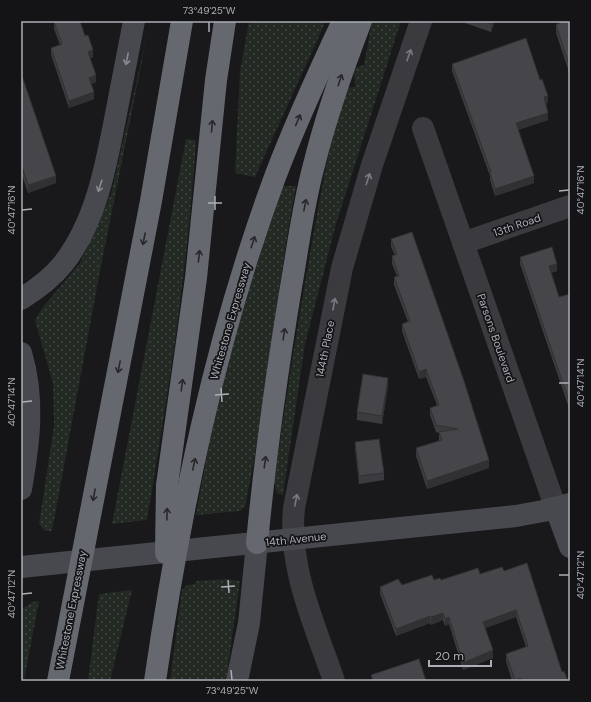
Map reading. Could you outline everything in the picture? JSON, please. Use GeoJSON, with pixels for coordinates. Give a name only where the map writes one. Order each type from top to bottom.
{"type":"FeatureCollection","features":[{"type":"Feature","properties":{"kind":"highway","name":"Whitestone Expressway"},"geometry":{"type":"LineString","coordinates":[[58,681],[151,201],[182,21]]}},
{"type":"Feature","properties":{"kind":"highway"},"geometry":{"type":"LineString","coordinates":[[151,201],[193,21]]}},
{"type":"Feature","properties":{"kind":"highway"},"geometry":{"type":"LineString","coordinates":[[164,622],[167,485],[196,278],[216,80],[225,21]]}},
{"type":"Feature","properties":{"kind":"highway","name":"Whitestone Expressway"},"geometry":{"type":"LineString","coordinates":[[155,681],[164,622],[204,414],[233,307],[280,164],[343,21]]}},
{"type":"Feature","properties":{"kind":"highway"},"geometry":{"type":"LineString","coordinates":[[257,543],[264,467],[280,358],[306,202],[314,166],[332,102],[361,21]]}},
{"type":"Feature","properties":{"kind":"main road"},"geometry":{"type":"LineString","coordinates":[[21,299],[42,286],[63,265],[74,247],[94,206],[107,161],[134,21]]}},
{"type":"Feature","properties":{"kind":"main road"},"geometry":{"type":"LineString","coordinates":[[21,354],[28,385],[30,424],[21,489]]}},
{"type":"Feature","properties":{"kind":"main road","name":"14th Avenue"},"geometry":{"type":"LineString","coordinates":[[21,567],[516,516],[563,506]]}},
{"type":"Feature","properties":{"kind":"main road","name":"Parsons Boulevard"},"geometry":{"type":"LineString","coordinates":[[563,506],[570,547]]}},
{"type":"Feature","properties":{"kind":"main road"},"geometry":{"type":"LineString","coordinates":[[237,681],[249,623],[257,543]]}},
{"type":"Feature","properties":{"kind":"street","name":"144th Place"},"geometry":{"type":"LineString","coordinates":[[334,681],[299,579],[293,539],[294,508],[342,268],[370,173],[421,21]]}},
{"type":"Feature","properties":{"kind":"street","name":"Parsons Boulevard"},"geometry":{"type":"LineString","coordinates":[[423,128],[463,242],[563,506]]}},
{"type":"Feature","properties":{"kind":"street","name":"13th Road"},"geometry":{"type":"LineString","coordinates":[[463,242],[570,206]]}},
{"type":"Feature","properties":{"kind":"shaded area"},"geometry":{"type":"Polygon","coordinates":[[[249,21],[326,21],[255,177],[235,173],[240,72],[249,21]]]}},
{"type":"Feature","properties":{"kind":"shaded area"},"geometry":{"type":"Polygon","coordinates":[[[372,21],[401,21],[336,224],[305,344],[283,495],[277,493],[274,482],[296,334],[322,186],[342,88],[355,87],[354,68],[364,65],[372,21]]]}},
{"type":"Feature","properties":{"kind":"shaded area"},"geometry":{"type":"Polygon","coordinates":[[[148,31],[99,276],[52,531],[45,531],[39,524],[54,426],[53,383],[35,320],[43,307],[80,263],[111,194],[148,31]]]}},
{"type":"Feature","properties":{"kind":"shaded area"},"geometry":{"type":"Polygon","coordinates":[[[186,139],[196,140],[188,235],[170,378],[147,520],[112,524],[186,139]]]}},
{"type":"Feature","properties":{"kind":"shaded area"},"geometry":{"type":"Polygon","coordinates":[[[281,186],[296,186],[253,467],[245,507],[240,511],[196,515],[216,405],[242,313],[281,186]]]}},
{"type":"Feature","properties":{"kind":"shaded area"},"geometry":{"type":"Polygon","coordinates":[[[227,579],[240,581],[226,681],[170,681],[182,590],[187,585],[195,584],[196,581],[227,579]]]}},
{"type":"Feature","properties":{"kind":"shaded area"},"geometry":{"type":"Polygon","coordinates":[[[132,590],[110,681],[88,681],[99,594],[132,590]]]}},
{"type":"Feature","properties":{"kind":"shaded area"},"geometry":{"type":"Polygon","coordinates":[[[39,601],[24,681],[21,681],[22,609],[32,602],[39,601]]]}},
{"type":"Feature","properties":{"kind":"building"},"geometry":{"type":"Polygon","coordinates":[[[80,21],[85,36],[88,35],[93,50],[88,52],[96,75],[89,78],[94,92],[69,101],[51,48],[62,44],[54,22],[80,21]]]}},
{"type":"Feature","properties":{"kind":"building"},"geometry":{"type":"Polygon","coordinates":[[[481,21],[493,21],[491,24],[481,21]]]}},
{"type":"Feature","properties":{"kind":"building"},"geometry":{"type":"Polygon","coordinates":[[[560,21],[570,21],[570,67],[556,25],[560,23],[560,21]]]}},
{"type":"Feature","properties":{"kind":"building"},"geometry":{"type":"Polygon","coordinates":[[[526,38],[540,80],[542,79],[548,96],[544,97],[548,113],[516,123],[534,176],[495,189],[490,173],[491,172],[452,64],[526,38]]]}},
{"type":"Feature","properties":{"kind":"building"},"geometry":{"type":"Polygon","coordinates":[[[21,73],[56,176],[28,185],[21,164],[21,73]]]}},
{"type":"Feature","properties":{"kind":"building"},"geometry":{"type":"Polygon","coordinates":[[[412,232],[464,381],[489,460],[427,481],[416,448],[442,440],[439,432],[458,429],[436,425],[430,408],[439,405],[426,369],[419,372],[402,324],[410,321],[394,277],[399,276],[392,256],[397,254],[391,239],[412,232]]]}},
{"type":"Feature","properties":{"kind":"building"},"geometry":{"type":"Polygon","coordinates":[[[552,247],[557,264],[549,266],[559,297],[570,294],[570,404],[520,257],[552,247]]]}},
{"type":"Feature","properties":{"kind":"building"},"geometry":{"type":"Polygon","coordinates":[[[363,374],[388,378],[382,416],[357,412],[363,374]]]}},
{"type":"Feature","properties":{"kind":"building"},"geometry":{"type":"Polygon","coordinates":[[[379,439],[384,473],[359,476],[355,442],[379,439]]]}},
{"type":"Feature","properties":{"kind":"building"},"geometry":{"type":"Polygon","coordinates":[[[527,563],[562,672],[564,671],[568,681],[522,681],[521,678],[515,680],[506,654],[528,646],[516,610],[483,622],[493,650],[463,663],[449,617],[445,619],[443,613],[430,616],[396,629],[380,587],[398,579],[402,585],[432,575],[434,580],[440,578],[441,580],[478,568],[480,574],[502,567],[504,571],[527,563]]]}},
{"type":"Feature","properties":{"kind":"building"},"geometry":{"type":"Polygon","coordinates":[[[419,659],[426,681],[373,681],[371,675],[419,659]]]}}]}
